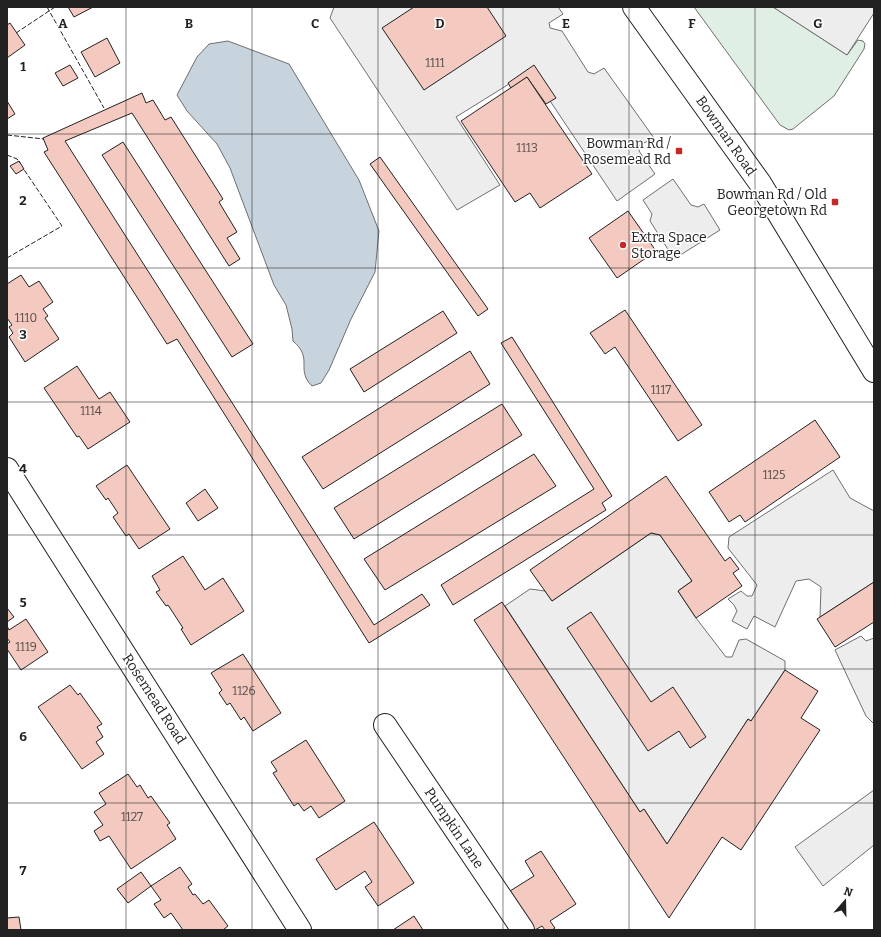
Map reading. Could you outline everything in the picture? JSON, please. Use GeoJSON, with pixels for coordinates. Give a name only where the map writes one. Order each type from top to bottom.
{"type":"FeatureCollection","features":[{"type":"Feature","properties":{"kind":"street","name":"Bowman Road"},"geometry":{"type":"LineString","coordinates":[[634,7],[760,183],[874,371]]}},
{"type":"Feature","properties":{"kind":"street","name":"Rosemead Road"},"geometry":{"type":"LineString","coordinates":[[7,469],[300,930]]}},
{"type":"Feature","properties":{"kind":"street","name":"Pumpkin Lane"},"geometry":{"type":"LineString","coordinates":[[385,725],[523,930]]}},
{"type":"Feature","properties":{"kind":"green space"},"geometry":{"type":"Polygon","coordinates":[[[694,7],[773,7],[847,55],[858,40],[863,41],[865,44],[864,49],[834,96],[793,129],[789,130],[780,125],[694,7]]]}},
{"type":"Feature","properties":{"kind":"shaded area"},"geometry":{"type":"Polygon","coordinates":[[[334,7],[558,7],[563,14],[549,23],[550,28],[562,31],[588,72],[594,74],[604,68],[654,138],[640,145],[639,151],[655,174],[617,201],[530,71],[456,117],[500,185],[457,210],[330,18],[334,7]]]}},
{"type":"Feature","properties":{"kind":"shaded area"},"geometry":{"type":"Polygon","coordinates":[[[773,7],[874,7],[874,13],[847,55],[773,7]]]}},
{"type":"Feature","properties":{"kind":"shaded area"},"geometry":{"type":"Polygon","coordinates":[[[228,41],[289,64],[359,180],[379,231],[375,272],[351,319],[329,370],[321,383],[312,386],[307,380],[305,374],[302,353],[293,341],[292,329],[286,305],[274,285],[230,168],[217,144],[187,111],[177,95],[197,57],[209,44],[228,41]]]}},
{"type":"Feature","properties":{"kind":"shaded area"},"geometry":{"type":"Polygon","coordinates":[[[673,179],[691,205],[698,207],[704,204],[720,230],[674,259],[650,221],[652,214],[643,200],[673,179]]]}},
{"type":"Feature","properties":{"kind":"shaded area"},"geometry":{"type":"Polygon","coordinates":[[[833,470],[850,498],[874,511],[874,582],[820,617],[821,587],[809,579],[796,581],[775,627],[754,616],[747,629],[732,621],[737,611],[728,599],[741,591],[747,596],[752,596],[757,585],[728,548],[729,537],[833,470]]]}},
{"type":"Feature","properties":{"kind":"shaded area"},"geometry":{"type":"Polygon","coordinates":[[[651,533],[660,535],[692,581],[678,591],[696,618],[726,657],[732,657],[739,640],[746,639],[785,661],[785,670],[751,721],[748,719],[667,844],[644,809],[640,812],[505,606],[530,589],[545,591],[552,601],[651,533]]]}},
{"type":"Feature","properties":{"kind":"shaded area"},"geometry":{"type":"Polygon","coordinates":[[[861,636],[866,641],[874,638],[874,724],[866,716],[835,650],[861,636]]]}},
{"type":"Feature","properties":{"kind":"shaded area"},"geometry":{"type":"Polygon","coordinates":[[[874,790],[874,845],[823,886],[795,847],[874,790]]]}},
{"type":"Feature","properties":{"kind":"building"},"geometry":{"type":"Polygon","coordinates":[[[68,7],[93,7],[74,17],[68,7]]]}},
{"type":"Feature","properties":{"kind":"building"},"geometry":{"type":"Polygon","coordinates":[[[414,7],[487,7],[506,36],[424,90],[382,28],[414,7]]]}},
{"type":"Feature","properties":{"kind":"building"},"geometry":{"type":"Polygon","coordinates":[[[10,23],[25,45],[7,58],[7,25],[10,23]]]}},
{"type":"Feature","properties":{"kind":"building"},"geometry":{"type":"Polygon","coordinates":[[[107,38],[120,63],[95,77],[81,52],[107,38]]]}},
{"type":"Feature","properties":{"kind":"building"},"geometry":{"type":"Polygon","coordinates":[[[70,65],[78,78],[63,86],[55,73],[70,65]]]}},
{"type":"Feature","properties":{"kind":"building"},"geometry":{"type":"Polygon","coordinates":[[[534,65],[556,98],[546,104],[527,77],[511,88],[508,83],[534,65]]]}},
{"type":"Feature","properties":{"kind":"building"},"geometry":{"type":"Polygon","coordinates":[[[527,77],[592,174],[540,208],[530,193],[515,202],[461,121],[527,77]]]}},
{"type":"Feature","properties":{"kind":"building"},"geometry":{"type":"Polygon","coordinates":[[[142,93],[146,103],[153,100],[165,120],[171,117],[223,199],[219,202],[237,232],[227,238],[240,259],[229,266],[132,113],[65,141],[374,625],[422,594],[430,605],[369,643],[177,339],[167,344],[44,152],[48,150],[43,138],[142,93]]]}},
{"type":"Feature","properties":{"kind":"building"},"geometry":{"type":"Polygon","coordinates":[[[7,101],[15,114],[7,119],[7,101]]]}},
{"type":"Feature","properties":{"kind":"building"},"geometry":{"type":"Polygon","coordinates":[[[123,142],[253,344],[232,357],[102,155],[123,142]]]}},
{"type":"Feature","properties":{"kind":"building"},"geometry":{"type":"Polygon","coordinates":[[[380,157],[488,309],[478,316],[370,164],[380,157]]]}},
{"type":"Feature","properties":{"kind":"building"},"geometry":{"type":"Polygon","coordinates":[[[19,161],[24,169],[16,174],[10,166],[19,161]]]}},
{"type":"Feature","properties":{"kind":"building","name":"Extra Space Storage"},"geometry":{"type":"Polygon","coordinates":[[[628,211],[656,251],[617,278],[589,238],[628,211]]]}},
{"type":"Feature","properties":{"kind":"building"},"geometry":{"type":"Polygon","coordinates":[[[21,275],[29,287],[39,281],[53,302],[43,309],[48,316],[45,318],[59,339],[25,362],[9,337],[13,333],[9,327],[12,325],[7,318],[7,284],[21,275]]]}},
{"type":"Feature","properties":{"kind":"building"},"geometry":{"type":"Polygon","coordinates":[[[625,310],[702,425],[678,441],[615,347],[605,354],[590,333],[625,310]]]}},
{"type":"Feature","properties":{"kind":"building"},"geometry":{"type":"Polygon","coordinates":[[[443,311],[457,333],[364,392],[350,369],[443,311]]]}},
{"type":"Feature","properties":{"kind":"building"},"geometry":{"type":"Polygon","coordinates":[[[512,337],[612,496],[602,503],[606,510],[453,605],[441,585],[594,489],[501,343],[512,337]]]}},
{"type":"Feature","properties":{"kind":"building"},"geometry":{"type":"Polygon","coordinates":[[[470,351],[490,384],[323,489],[302,457],[470,351]]]}},
{"type":"Feature","properties":{"kind":"building"},"geometry":{"type":"Polygon","coordinates":[[[77,366],[99,399],[110,392],[130,422],[88,449],[79,436],[77,437],[44,388],[77,366]]]}},
{"type":"Feature","properties":{"kind":"building"},"geometry":{"type":"Polygon","coordinates":[[[502,404],[522,435],[354,539],[334,508],[502,404]]]}},
{"type":"Feature","properties":{"kind":"building"},"geometry":{"type":"Polygon","coordinates":[[[815,420],[840,457],[745,522],[740,515],[729,522],[709,492],[815,420]]]}},
{"type":"Feature","properties":{"kind":"building"},"geometry":{"type":"Polygon","coordinates":[[[534,454],[556,486],[385,590],[364,559],[534,454]]]}},
{"type":"Feature","properties":{"kind":"building"},"geometry":{"type":"Polygon","coordinates":[[[127,465],[170,529],[139,549],[129,534],[126,536],[113,517],[118,513],[108,498],[106,500],[96,486],[127,465]]]}},
{"type":"Feature","properties":{"kind":"building"},"geometry":{"type":"Polygon","coordinates":[[[666,476],[725,561],[730,557],[739,569],[733,573],[742,586],[696,618],[678,591],[692,581],[660,535],[651,533],[552,601],[530,570],[666,476]]]}},
{"type":"Feature","properties":{"kind":"building"},"geometry":{"type":"Polygon","coordinates":[[[205,489],[218,508],[198,521],[186,503],[205,489]]]}},
{"type":"Feature","properties":{"kind":"building"},"geometry":{"type":"Polygon","coordinates":[[[183,556],[205,590],[223,578],[244,611],[191,645],[181,629],[183,628],[168,605],[166,606],[156,592],[160,590],[152,576],[183,556]]]}},
{"type":"Feature","properties":{"kind":"building"},"geometry":{"type":"Polygon","coordinates":[[[874,582],[874,622],[835,647],[817,619],[874,582]]]}},
{"type":"Feature","properties":{"kind":"building"},"geometry":{"type":"Polygon","coordinates":[[[502,602],[640,812],[644,809],[667,844],[748,719],[751,721],[785,670],[818,691],[801,718],[820,730],[741,850],[722,837],[669,918],[474,620],[502,602]]]}},
{"type":"Feature","properties":{"kind":"building"},"geometry":{"type":"Polygon","coordinates":[[[7,608],[14,617],[7,622],[7,608]]]}},
{"type":"Feature","properties":{"kind":"building"},"geometry":{"type":"Polygon","coordinates":[[[591,612],[651,702],[673,687],[706,737],[690,748],[679,731],[648,751],[567,628],[591,612]]]}},
{"type":"Feature","properties":{"kind":"building"},"geometry":{"type":"Polygon","coordinates":[[[26,619],[48,652],[21,670],[7,649],[7,644],[10,642],[7,638],[7,626],[9,630],[26,619]]]}},
{"type":"Feature","properties":{"kind":"building"},"geometry":{"type":"Polygon","coordinates":[[[243,654],[281,713],[253,731],[244,717],[241,720],[230,703],[227,705],[219,693],[222,690],[211,673],[243,654]]]}},
{"type":"Feature","properties":{"kind":"building"},"geometry":{"type":"Polygon","coordinates":[[[70,685],[78,695],[80,693],[102,724],[97,727],[103,737],[96,742],[104,754],[82,769],[38,707],[70,685]]]}},
{"type":"Feature","properties":{"kind":"building"},"geometry":{"type":"Polygon","coordinates":[[[306,740],[345,801],[319,818],[311,806],[304,811],[298,803],[294,806],[273,773],[277,771],[271,762],[306,740]]]}},
{"type":"Feature","properties":{"kind":"building"},"geometry":{"type":"Polygon","coordinates":[[[128,774],[137,787],[140,785],[148,798],[151,796],[170,823],[167,825],[176,839],[131,869],[109,836],[100,841],[94,831],[103,825],[94,812],[106,804],[99,793],[128,774]]]}},
{"type":"Feature","properties":{"kind":"building"},"geometry":{"type":"Polygon","coordinates":[[[374,822],[414,883],[378,906],[365,887],[372,882],[365,871],[336,890],[316,859],[374,822]]]}},
{"type":"Feature","properties":{"kind":"building"},"geometry":{"type":"Polygon","coordinates":[[[541,851],[576,904],[550,921],[555,928],[552,930],[545,930],[542,926],[535,930],[510,891],[534,876],[525,861],[541,851]]]}},
{"type":"Feature","properties":{"kind":"building"},"geometry":{"type":"Polygon","coordinates":[[[180,867],[192,884],[188,887],[193,895],[195,894],[203,904],[209,900],[228,926],[223,930],[183,930],[171,913],[164,918],[154,904],[161,900],[151,886],[180,867]]]}},
{"type":"Feature","properties":{"kind":"building"},"geometry":{"type":"Polygon","coordinates":[[[141,872],[151,886],[128,903],[117,889],[141,872]]]}},
{"type":"Feature","properties":{"kind":"building"},"geometry":{"type":"Polygon","coordinates":[[[414,916],[423,930],[393,930],[414,916]]]}},
{"type":"Feature","properties":{"kind":"building"},"geometry":{"type":"Polygon","coordinates":[[[19,917],[21,930],[7,930],[7,918],[19,917]]]}},
{"type":"Feature","properties":{"kind":"fence"},"geometry":{"type":"LineString","coordinates":[[47,7],[104,108]]}},
{"type":"Feature","properties":{"kind":"fence"},"geometry":{"type":"LineString","coordinates":[[16,33],[55,7]]}},
{"type":"Feature","properties":{"kind":"fence"},"geometry":{"type":"LineString","coordinates":[[7,135],[44,139]]}},
{"type":"Feature","properties":{"kind":"fence"},"geometry":{"type":"LineString","coordinates":[[7,155],[17,159],[20,163]]}},
{"type":"Feature","properties":{"kind":"fence"},"geometry":{"type":"LineString","coordinates":[[7,258],[62,226],[23,168]]}},
{"type":"Feature","properties":{"kind":"place","name":"Bowman Rd / Rosemead Rd"},"geometry":{"type":"Point","coordinates":[679,151]}},
{"type":"Feature","properties":{"kind":"place","name":"Bowman Rd / Old Georgetown Rd"},"geometry":{"type":"Point","coordinates":[835,202]}},
{"type":"Feature","properties":{"kind":"place","name":"Extra Space Storage"},"geometry":{"type":"Point","coordinates":[623,245]}}]}
